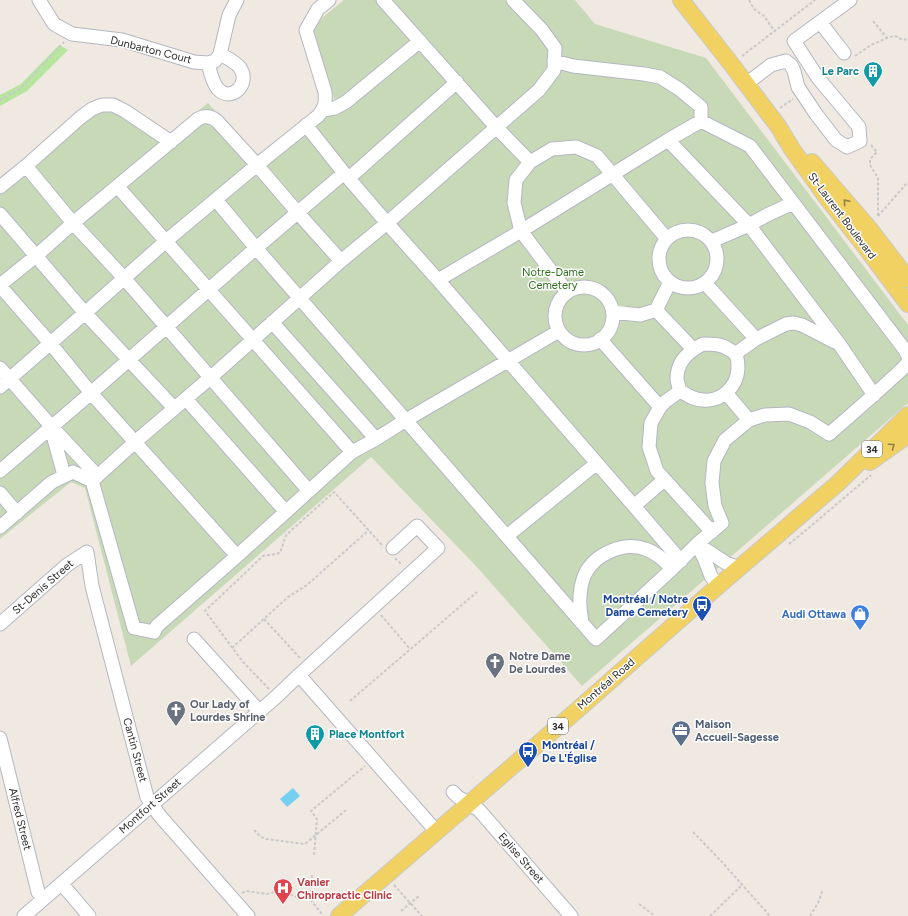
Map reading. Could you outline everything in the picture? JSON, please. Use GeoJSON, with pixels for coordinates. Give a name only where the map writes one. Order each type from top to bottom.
{"type":"FeatureCollection","features":[{"type":"Feature","properties":{"kind":"main road","name":"St-Laurent Boulevard"},"geometry":{"type":"LineString","coordinates":[[681,0],[732,64],[778,126],[792,150],[863,244],[899,276]]}},
{"type":"Feature","properties":{"kind":"main road","name":"St-Laurent Boulevard"},"geometry":{"type":"LineString","coordinates":[[778,126],[873,222],[899,276],[908,304]]}},
{"type":"Feature","properties":{"kind":"main road","name":"Montréal Road"},"geometry":{"type":"LineString","coordinates":[[339,916],[837,484],[908,415]]}},
{"type":"Feature","properties":{"kind":"main road","name":"Montréal Road"},"geometry":{"type":"LineString","coordinates":[[837,484],[908,435]]}},
{"type":"Feature","properties":{"kind":"street","name":"Dunbarton Court"},"geometry":{"type":"LineString","coordinates":[[39,0],[54,24],[72,34],[122,40],[194,62],[208,63]]}},
{"type":"Feature","properties":{"kind":"street"},"geometry":{"type":"LineString","coordinates":[[220,54],[236,64],[241,69],[244,77],[243,84],[238,90],[232,93],[225,94],[218,89],[213,80],[208,63],[215,61],[220,54],[229,15],[237,0]]}},
{"type":"Feature","properties":{"kind":"street"},"geometry":{"type":"LineString","coordinates":[[4,383],[166,241],[318,116],[323,110],[326,101],[325,92],[306,30],[318,9],[329,0]]}},
{"type":"Feature","properties":{"kind":"street"},"geometry":{"type":"LineString","coordinates":[[383,0],[497,128],[530,162]]}},
{"type":"Feature","properties":{"kind":"street"},"geometry":{"type":"LineString","coordinates":[[92,481],[539,90],[554,70],[555,48],[542,30],[514,0]]}},
{"type":"Feature","properties":{"kind":"street"},"geometry":{"type":"LineString","coordinates":[[746,84],[771,65],[786,61],[791,65],[794,71],[798,87],[836,140],[847,147],[860,141],[858,127],[818,78],[794,41],[850,0]]}},
{"type":"Feature","properties":{"kind":"street"},"geometry":{"type":"LineString","coordinates":[[820,22],[844,53]]}},
{"type":"Feature","properties":{"kind":"street"},"geometry":{"type":"LineString","coordinates":[[323,110],[335,108],[346,102],[420,42]]}},
{"type":"Feature","properties":{"kind":"street"},"geometry":{"type":"LineString","coordinates":[[554,61],[574,66],[660,77],[679,89],[701,107],[701,121]]}},
{"type":"Feature","properties":{"kind":"street"},"geometry":{"type":"LineString","coordinates":[[0,471],[166,328],[256,248],[347,175],[457,82]]}},
{"type":"Feature","properties":{"kind":"street"},"geometry":{"type":"LineString","coordinates":[[0,187],[81,117],[92,109],[102,105],[113,105],[125,110],[171,142]]}},
{"type":"Feature","properties":{"kind":"street"},"geometry":{"type":"LineString","coordinates":[[237,556],[91,393],[0,286],[73,223],[202,117],[210,117],[217,121],[342,262]]}},
{"type":"Feature","properties":{"kind":"street"},"geometry":{"type":"LineString","coordinates":[[438,280],[701,121]]}},
{"type":"Feature","properties":{"kind":"street"},"geometry":{"type":"LineString","coordinates":[[701,121],[750,146],[908,356]]}},
{"type":"Feature","properties":{"kind":"street"},"geometry":{"type":"LineString","coordinates":[[306,125],[387,223],[634,506],[677,565]]}},
{"type":"Feature","properties":{"kind":"street"},"geometry":{"type":"LineString","coordinates":[[668,140],[749,224],[840,345],[874,395]]}},
{"type":"Feature","properties":{"kind":"street"},"geometry":{"type":"LineString","coordinates":[[567,292],[521,231],[514,203],[516,180],[530,162],[552,149],[576,147],[597,156],[668,239]]}},
{"type":"Feature","properties":{"kind":"street"},"geometry":{"type":"LineString","coordinates":[[26,166],[73,223],[124,278],[309,491]]}},
{"type":"Feature","properties":{"kind":"street"},"geometry":{"type":"LineString","coordinates":[[118,187],[352,452]]}},
{"type":"Feature","properties":{"kind":"street"},"geometry":{"type":"LineString","coordinates":[[216,200],[596,640],[677,565],[697,544],[722,523],[715,506],[712,483],[714,461],[725,440],[749,420],[765,415],[789,414],[810,422],[829,434],[905,367],[908,362]]}},
{"type":"Feature","properties":{"kind":"street"},"geometry":{"type":"LineString","coordinates":[[712,241],[793,203]]}},
{"type":"Feature","properties":{"kind":"street"},"geometry":{"type":"LineString","coordinates":[[0,214],[85,313],[174,408]]}},
{"type":"Feature","properties":{"kind":"street"},"geometry":{"type":"LineString","coordinates":[[686,230],[700,232],[712,241],[716,249],[718,259],[712,276],[705,283],[696,287],[687,288],[677,286],[670,282],[663,273],[659,255],[662,245],[668,239],[676,232],[686,230]]}},
{"type":"Feature","properties":{"kind":"street"},"geometry":{"type":"LineString","coordinates":[[613,312],[640,315],[656,310],[670,282]]}},
{"type":"Feature","properties":{"kind":"street"},"geometry":{"type":"LineString","coordinates":[[705,283],[756,339]]}},
{"type":"Feature","properties":{"kind":"street"},"geometry":{"type":"LineString","coordinates":[[578,287],[597,289],[610,303],[613,312],[609,331],[603,338],[594,343],[585,345],[577,344],[568,340],[556,325],[556,306],[561,297],[567,292],[578,287]]}},
{"type":"Feature","properties":{"kind":"street"},"geometry":{"type":"LineString","coordinates":[[656,310],[693,349]]}},
{"type":"Feature","properties":{"kind":"street"},"geometry":{"type":"LineString","coordinates":[[272,322],[376,439]]}},
{"type":"Feature","properties":{"kind":"street"},"geometry":{"type":"LineString","coordinates":[[735,354],[756,339],[786,324],[794,323],[809,328],[840,345]]}},
{"type":"Feature","properties":{"kind":"street"},"geometry":{"type":"LineString","coordinates":[[0,368],[4,383],[51,426],[92,470],[92,481],[134,628],[154,632],[157,626],[352,452],[560,331]]}},
{"type":"Feature","properties":{"kind":"street"},"geometry":{"type":"LineString","coordinates":[[600,339],[660,407]]}},
{"type":"Feature","properties":{"kind":"street"},"geometry":{"type":"LineString","coordinates":[[703,344],[715,344],[726,347],[735,354],[738,364],[738,375],[734,385],[726,393],[713,399],[703,400],[690,398],[680,391],[677,379],[679,367],[684,357],[693,349],[703,344]]}},
{"type":"Feature","properties":{"kind":"street"},"geometry":{"type":"LineString","coordinates":[[680,391],[660,407],[652,423],[649,447],[657,471],[712,532]]}},
{"type":"Feature","properties":{"kind":"street"},"geometry":{"type":"LineString","coordinates":[[726,393],[749,420]]}},
{"type":"Feature","properties":{"kind":"street"},"geometry":{"type":"LineString","coordinates":[[186,399],[286,512]]}},
{"type":"Feature","properties":{"kind":"street"},"geometry":{"type":"LineString","coordinates":[[51,426],[64,475]]}},
{"type":"Feature","properties":{"kind":"street"},"geometry":{"type":"LineString","coordinates":[[507,536],[597,463]]}},
{"type":"Feature","properties":{"kind":"street"},"geometry":{"type":"LineString","coordinates":[[0,527],[52,482],[64,475],[73,472],[92,481]]}},
{"type":"Feature","properties":{"kind":"street"},"geometry":{"type":"LineString","coordinates":[[634,506],[664,480]]}},
{"type":"Feature","properties":{"kind":"street"},"geometry":{"type":"LineString","coordinates":[[0,493],[17,512]]}},
{"type":"Feature","properties":{"kind":"street","name":"Montfort Street"},"geometry":{"type":"LineString","coordinates":[[24,916],[260,712],[303,670],[438,548],[417,526],[393,548]]}},
{"type":"Feature","properties":{"kind":"street"},"geometry":{"type":"LineString","coordinates":[[697,544],[726,563],[739,568]]}},
{"type":"Feature","properties":{"kind":"street"},"geometry":{"type":"LineString","coordinates":[[697,544],[711,576],[718,586]]}},
{"type":"Feature","properties":{"kind":"street"},"geometry":{"type":"LineString","coordinates":[[582,623],[579,609],[580,591],[585,574],[596,560],[610,551],[627,547],[645,548],[677,565]]}},
{"type":"Feature","properties":{"kind":"street","name":"St-Denis Street"},"geometry":{"type":"LineString","coordinates":[[0,624],[67,565],[87,552]]}},
{"type":"Feature","properties":{"kind":"street","name":"Cantin Street"},"geometry":{"type":"LineString","coordinates":[[87,552],[92,586],[147,796],[160,816],[248,916]]}},
{"type":"Feature","properties":{"kind":"street"},"geometry":{"type":"LineString","coordinates":[[194,639],[260,712]]}},
{"type":"Feature","properties":{"kind":"street"},"geometry":{"type":"LineString","coordinates":[[303,670],[373,759],[436,831]]}},
{"type":"Feature","properties":{"kind":"street","name":"Alfred Street"},"geometry":{"type":"LineString","coordinates":[[0,738],[38,892],[43,899]]}},
{"type":"Feature","properties":{"kind":"street","name":"Eglise Street"},"geometry":{"type":"LineString","coordinates":[[453,792],[482,813],[572,916]]}},
{"type":"Feature","properties":{"kind":"street"},"geometry":{"type":"LineString","coordinates":[[62,884],[89,916]]}},
{"type":"Feature","properties":{"kind":"path"},"geometry":{"type":"LineString","coordinates":[[749,0],[754,9],[764,16],[774,32]]}},
{"type":"Feature","properties":{"kind":"path"},"geometry":{"type":"LineString","coordinates":[[732,64],[815,0]]}},
{"type":"Feature","properties":{"kind":"path"},"geometry":{"type":"LineString","coordinates":[[873,21],[886,38]]}},
{"type":"Feature","properties":{"kind":"path"},"geometry":{"type":"LineString","coordinates":[[0,100],[20,89],[72,34]]}},
{"type":"Feature","properties":{"kind":"path"},"geometry":{"type":"LineString","coordinates":[[844,53],[850,58],[886,38],[894,36],[899,37],[902,40],[908,39]]}},
{"type":"Feature","properties":{"kind":"path"},"geometry":{"type":"LineString","coordinates":[[860,141],[867,140],[877,152],[870,158],[870,165],[878,178],[873,222]]}},
{"type":"Feature","properties":{"kind":"path"},"geometry":{"type":"LineString","coordinates":[[873,222],[908,182]]}},
{"type":"Feature","properties":{"kind":"path"},"geometry":{"type":"LineString","coordinates":[[276,697],[251,671],[232,648],[205,611],[263,556],[280,552],[286,535],[334,492],[382,544],[393,548],[392,554],[410,573]]}},
{"type":"Feature","properties":{"kind":"path"},"geometry":{"type":"LineString","coordinates":[[232,648],[288,597],[307,585],[369,530]]}},
{"type":"Feature","properties":{"kind":"path"},"geometry":{"type":"LineString","coordinates":[[350,700],[477,592]]}},
{"type":"Feature","properties":{"kind":"path"},"geometry":{"type":"LineString","coordinates":[[373,606],[410,649]]}},
{"type":"Feature","properties":{"kind":"path"},"geometry":{"type":"LineString","coordinates":[[264,619],[303,670]]}},
{"type":"Feature","properties":{"kind":"path"},"geometry":{"type":"LineString","coordinates":[[314,855],[317,819],[311,811],[373,759]]}},
{"type":"Feature","properties":{"kind":"path"},"geometry":{"type":"LineString","coordinates":[[254,830],[261,837],[266,839],[305,844],[346,810]]}},
{"type":"Feature","properties":{"kind":"path"},"geometry":{"type":"LineString","coordinates":[[693,832],[770,916]]}},
{"type":"Feature","properties":{"kind":"path"},"geometry":{"type":"LineString","coordinates":[[312,875],[310,899],[322,914]]}},
{"type":"Feature","properties":{"kind":"path"},"geometry":{"type":"LineString","coordinates":[[710,916],[742,884]]}},
{"type":"Feature","properties":{"kind":"path"},"geometry":{"type":"LineString","coordinates":[[394,885],[422,916]]}},
{"type":"Feature","properties":{"kind":"path"},"geometry":{"type":"LineString","coordinates":[[810,916],[818,903],[823,890]]}},
{"type":"Feature","properties":{"kind":"path"},"geometry":{"type":"LineString","coordinates":[[242,894],[247,891],[268,894],[278,891],[299,898],[310,899]]}},
{"type":"Feature","properties":{"kind":"path"},"geometry":{"type":"LineString","coordinates":[[401,911],[420,895]]}},
{"type":"Feature","properties":{"kind":"path"},"geometry":{"type":"LineString","coordinates":[[639,904],[655,916]]}},
{"type":"Feature","properties":{"kind":"green space","name":"Notre-Dame Cemetery"},"geometry":{"type":"Polygon","coordinates":[[[344,0],[575,0],[595,24],[706,58],[908,325],[908,403],[582,686],[476,566],[371,457],[131,666],[85,488],[71,482],[0,539],[0,179],[86,106],[140,115],[170,133],[208,103],[259,162],[335,102],[312,26],[344,0]]]}},
{"type":"Feature","properties":{"kind":"green space"},"geometry":{"type":"Polygon","coordinates":[[[59,45],[68,50],[27,91],[0,106],[0,95],[21,84],[59,45]]]}},
{"type":"Feature","properties":{"kind":"water"},"geometry":{"type":"Polygon","coordinates":[[[293,788],[300,796],[287,807],[280,799],[293,788]]]}},
{"type":"Feature","properties":{"kind":"place","name":"Le Parc"},"geometry":{"type":"Point","coordinates":[873,88]}},
{"type":"Feature","properties":{"kind":"place","name":"Montréal / Notre Dame Cemetery"},"geometry":{"type":"Point","coordinates":[702,622]}},
{"type":"Feature","properties":{"kind":"place","name":"Audi Ottawa"},"geometry":{"type":"Point","coordinates":[860,631]}},
{"type":"Feature","properties":{"kind":"place","name":"Notre Dame De Lourdes"},"geometry":{"type":"Point","coordinates":[495,679]}},
{"type":"Feature","properties":{"kind":"place","name":"Our Lady of Lourdes Shrine"},"geometry":{"type":"Point","coordinates":[176,727]}},
{"type":"Feature","properties":{"kind":"place","name":"Maison Accueil-Sagesse"},"geometry":{"type":"Point","coordinates":[681,747]}},
{"type":"Feature","properties":{"kind":"place","name":"Place Montfort"},"geometry":{"type":"Point","coordinates":[315,751]}},
{"type":"Feature","properties":{"kind":"place","name":"Montréal / De L'Église"},"geometry":{"type":"Point","coordinates":[528,768]}},
{"type":"Feature","properties":{"kind":"place","name":"Vanier Chiropractic Clinic"},"geometry":{"type":"Point","coordinates":[283,905]}}]}
